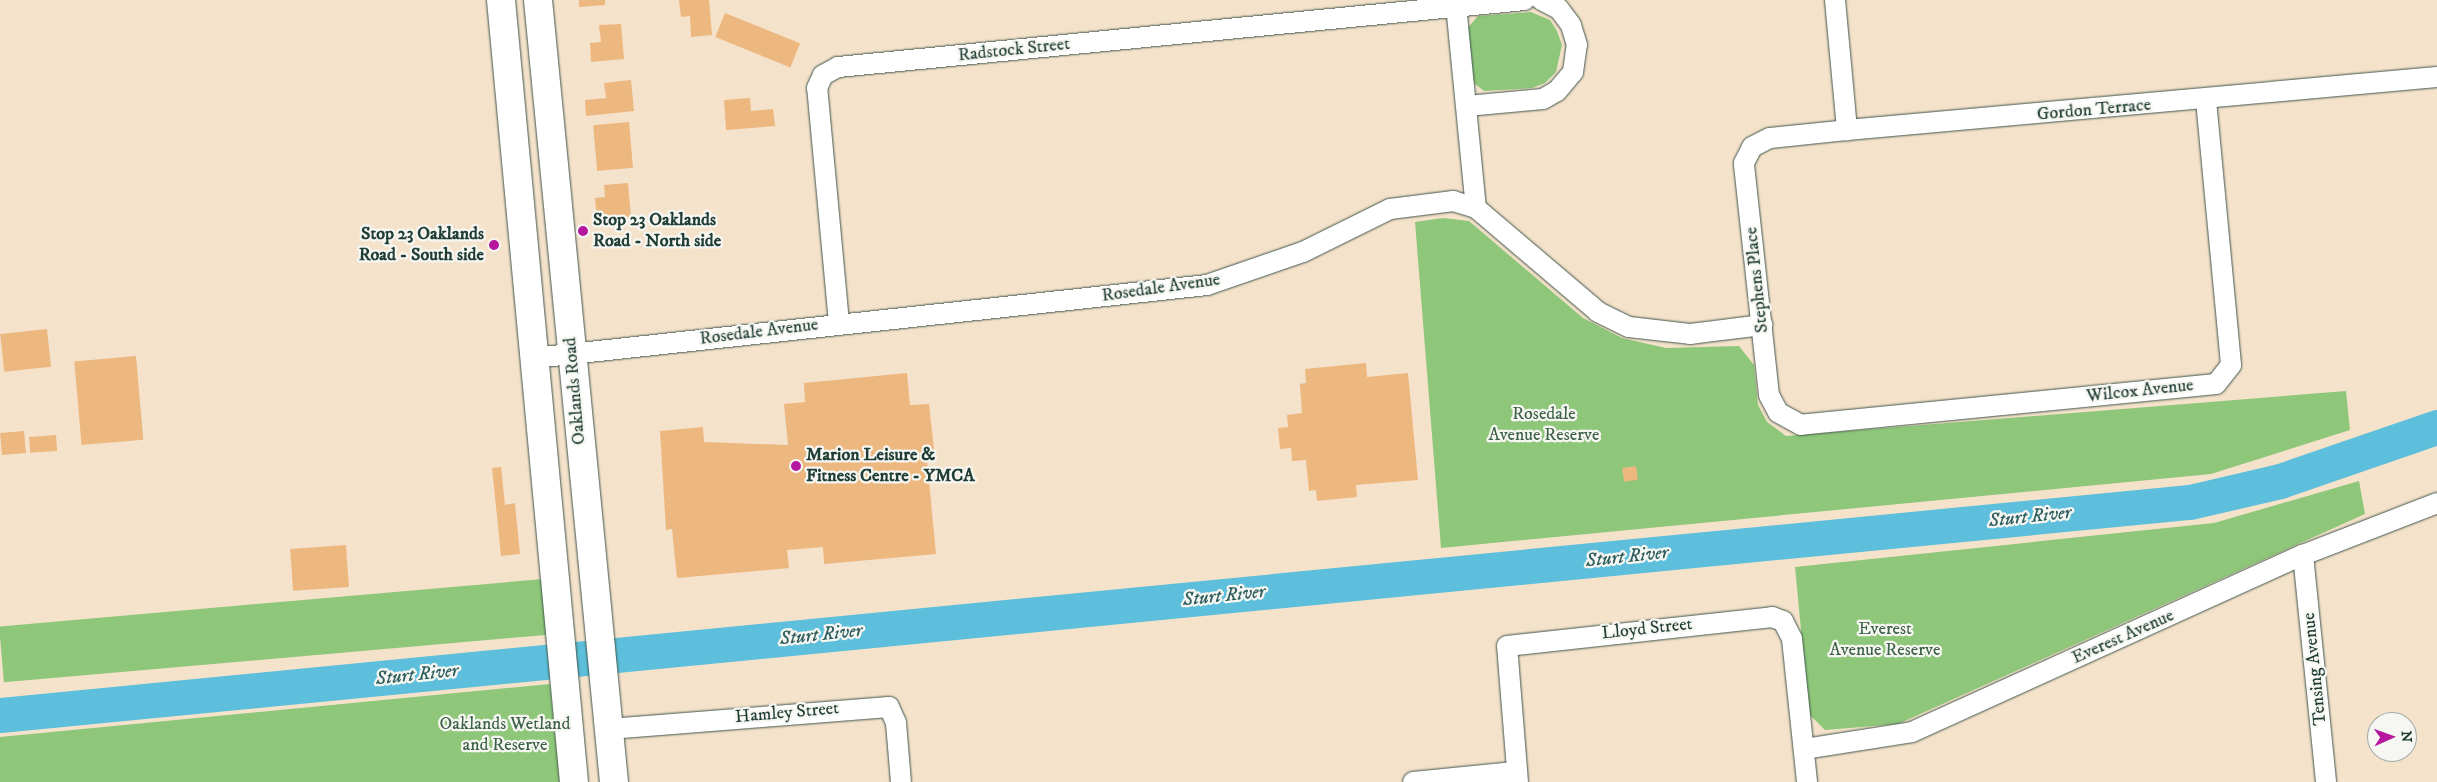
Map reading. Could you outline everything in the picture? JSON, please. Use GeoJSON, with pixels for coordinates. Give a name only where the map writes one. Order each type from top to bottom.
{"type":"FeatureCollection","features":[{"type":"Feature","properties":{"kind":"main road"},"geometry":{"type":"LineString","coordinates":[[502,0],[574,773],[596,772],[610,740]]}},
{"type":"Feature","properties":{"kind":"main road","name":"Oaklands Road"},"geometry":{"type":"LineString","coordinates":[[538,0],[614,782]]}},
{"type":"Feature","properties":{"kind":"street","name":"Radstock Street"},"geometry":{"type":"LineString","coordinates":[[839,323],[817,88],[823,75],[838,67],[1525,0]]}},
{"type":"Feature","properties":{"kind":"street"},"geometry":{"type":"LineString","coordinates":[[1467,106],[1543,99],[1557,91],[1573,72],[1577,45],[1570,25],[1559,9],[1541,0]]}},
{"type":"Feature","properties":{"kind":"street"},"geometry":{"type":"LineString","coordinates":[[1835,0],[1847,130]]}},
{"type":"Feature","properties":{"kind":"street"},"geometry":{"type":"LineString","coordinates":[[1456,6],[1476,208]]}},
{"type":"Feature","properties":{"kind":"street","name":"Gordon Terrace"},"geometry":{"type":"LineString","coordinates":[[1752,147],[1770,138],[1847,130],[2206,100],[2437,77]]}},
{"type":"Feature","properties":{"kind":"street","name":"Wilcox Avenue"},"geometry":{"type":"LineString","coordinates":[[1778,412],[1801,425],[2216,384],[2231,365],[2206,100]]}},
{"type":"Feature","properties":{"kind":"street","name":"Stephens Place"},"geometry":{"type":"LineString","coordinates":[[1752,147],[1744,163],[1769,395],[1778,412]]}},
{"type":"Feature","properties":{"kind":"street","name":"Rosedale Avenue"},"geometry":{"type":"LineString","coordinates":[[534,358],[839,323],[1207,285],[1303,252],[1390,209],[1453,200],[1476,208],[1598,312],[1629,327],[1690,334],[1762,325]]}},
{"type":"Feature","properties":{"kind":"street","name":"Everest Avenue"},"geometry":{"type":"LineString","coordinates":[[1804,749],[1912,732],[2303,555],[2437,503]]}},
{"type":"Feature","properties":{"kind":"street","name":"Tensing Avenue"},"geometry":{"type":"LineString","coordinates":[[2303,555],[2326,782]]}},
{"type":"Feature","properties":{"kind":"street","name":"Lloyd Street"},"geometry":{"type":"LineString","coordinates":[[1516,777],[1507,646],[1758,618],[1783,621],[1789,630],[1804,749]]}},
{"type":"Feature","properties":{"kind":"street","name":"Hamley Street"},"geometry":{"type":"LineString","coordinates":[[610,740],[889,707],[896,723],[902,782]]}},
{"type":"Feature","properties":{"kind":"street"},"geometry":{"type":"LineString","coordinates":[[1804,749],[1807,782]]}},
{"type":"Feature","properties":{"kind":"street"},"geometry":{"type":"LineString","coordinates":[[1414,782],[1516,777]]}},
{"type":"Feature","properties":{"kind":"green space"},"geometry":{"type":"Polygon","coordinates":[[[1531,12],[1550,20],[1557,31],[1562,45],[1556,72],[1545,83],[1532,88],[1484,91],[1470,80],[1466,30],[1478,16],[1531,12]]]}},
{"type":"Feature","properties":{"kind":"green space","name":"Rosedale Avenue Reserve"},"geometry":{"type":"Polygon","coordinates":[[[1443,218],[1469,221],[1583,318],[1622,338],[1666,348],[1739,346],[1754,365],[1758,405],[1767,422],[1786,436],[2346,391],[2350,430],[2211,474],[1441,548],[1415,222],[1443,218]]]}},
{"type":"Feature","properties":{"kind":"green space","name":"Everest Avenue Reserve"},"geometry":{"type":"Polygon","coordinates":[[[2359,481],[2365,514],[1898,724],[1825,730],[1809,714],[1795,567],[2214,523],[2359,481]]]}},
{"type":"Feature","properties":{"kind":"green space"},"geometry":{"type":"Polygon","coordinates":[[[543,579],[548,635],[4,682],[0,627],[543,579]]]}},
{"type":"Feature","properties":{"kind":"green space","name":"Oaklands Wetland and Reserve"},"geometry":{"type":"Polygon","coordinates":[[[550,684],[560,782],[0,782],[0,737],[550,684]]]}},
{"type":"Feature","properties":{"kind":"building"},"geometry":{"type":"Polygon","coordinates":[[[579,0],[605,0],[605,5],[579,7],[579,0]]]}},
{"type":"Feature","properties":{"kind":"building"},"geometry":{"type":"Polygon","coordinates":[[[679,0],[709,0],[712,35],[691,37],[690,16],[681,17],[679,0]]]}},
{"type":"Feature","properties":{"kind":"building"},"geometry":{"type":"Polygon","coordinates":[[[725,13],[800,43],[790,67],[715,37],[725,13]]]}},
{"type":"Feature","properties":{"kind":"building"},"geometry":{"type":"Polygon","coordinates":[[[621,24],[624,59],[591,62],[590,43],[601,42],[599,25],[621,24]]]}},
{"type":"Feature","properties":{"kind":"building"},"geometry":{"type":"Polygon","coordinates":[[[631,80],[634,111],[586,116],[585,100],[606,98],[604,83],[631,80]]]}},
{"type":"Feature","properties":{"kind":"building"},"geometry":{"type":"Polygon","coordinates":[[[750,98],[751,111],[773,109],[775,126],[726,130],[724,100],[750,98]]]}},
{"type":"Feature","properties":{"kind":"building"},"geometry":{"type":"Polygon","coordinates":[[[629,122],[633,168],[597,171],[593,125],[629,122]]]}},
{"type":"Feature","properties":{"kind":"building"},"geometry":{"type":"Polygon","coordinates":[[[628,183],[631,217],[597,220],[595,198],[605,197],[604,185],[628,183]]]}},
{"type":"Feature","properties":{"kind":"building"},"geometry":{"type":"Polygon","coordinates":[[[47,329],[51,367],[4,372],[0,334],[47,329]]]}},
{"type":"Feature","properties":{"kind":"building"},"geometry":{"type":"Polygon","coordinates":[[[136,356],[143,440],[82,445],[74,361],[136,356]]]}},
{"type":"Feature","properties":{"kind":"building"},"geometry":{"type":"Polygon","coordinates":[[[1366,363],[1367,377],[1408,373],[1418,480],[1356,485],[1357,497],[1317,501],[1316,490],[1309,491],[1306,460],[1292,461],[1291,448],[1280,449],[1278,428],[1288,427],[1287,415],[1302,413],[1300,384],[1306,383],[1305,369],[1366,363]]]}},
{"type":"Feature","properties":{"kind":"building","name":"Marion Leisure & Fitness Centre - YMCA"},"geometry":{"type":"Polygon","coordinates":[[[907,373],[910,405],[929,404],[934,449],[926,449],[936,554],[824,564],[823,547],[787,550],[789,568],[677,578],[672,529],[666,530],[660,431],[703,427],[704,442],[788,445],[784,404],[805,402],[804,383],[907,373]]]}},
{"type":"Feature","properties":{"kind":"building"},"geometry":{"type":"Polygon","coordinates":[[[24,431],[26,453],[2,455],[0,433],[24,431]]]}},
{"type":"Feature","properties":{"kind":"building"},"geometry":{"type":"Polygon","coordinates":[[[56,435],[57,451],[30,453],[29,437],[56,435]]]}},
{"type":"Feature","properties":{"kind":"building"},"geometry":{"type":"Polygon","coordinates":[[[1636,466],[1638,480],[1624,482],[1622,468],[1636,466]]]}},
{"type":"Feature","properties":{"kind":"building"},"geometry":{"type":"Polygon","coordinates":[[[501,467],[505,505],[515,503],[520,554],[501,556],[492,468],[501,467]]]}},
{"type":"Feature","properties":{"kind":"building"},"geometry":{"type":"Polygon","coordinates":[[[346,545],[349,587],[293,591],[290,549],[346,545]]]}},
{"type":"Feature","properties":{"kind":"waterway","name":"Sturt River"},"geometry":{"type":"LineString","coordinates":[[0,715],[2190,502],[2280,481],[2437,427]]}},
{"type":"Feature","properties":{"kind":"place","name":"Stop 23 Oaklands Road - North side"},"geometry":{"type":"Point","coordinates":[583,231]}},
{"type":"Feature","properties":{"kind":"place","name":"Stop 23 Oaklands Road - South side"},"geometry":{"type":"Point","coordinates":[494,245]}},
{"type":"Feature","properties":{"kind":"place","name":"Marion Leisure & Fitness Centre - YMCA"},"geometry":{"type":"Point","coordinates":[796,466]}}]}
